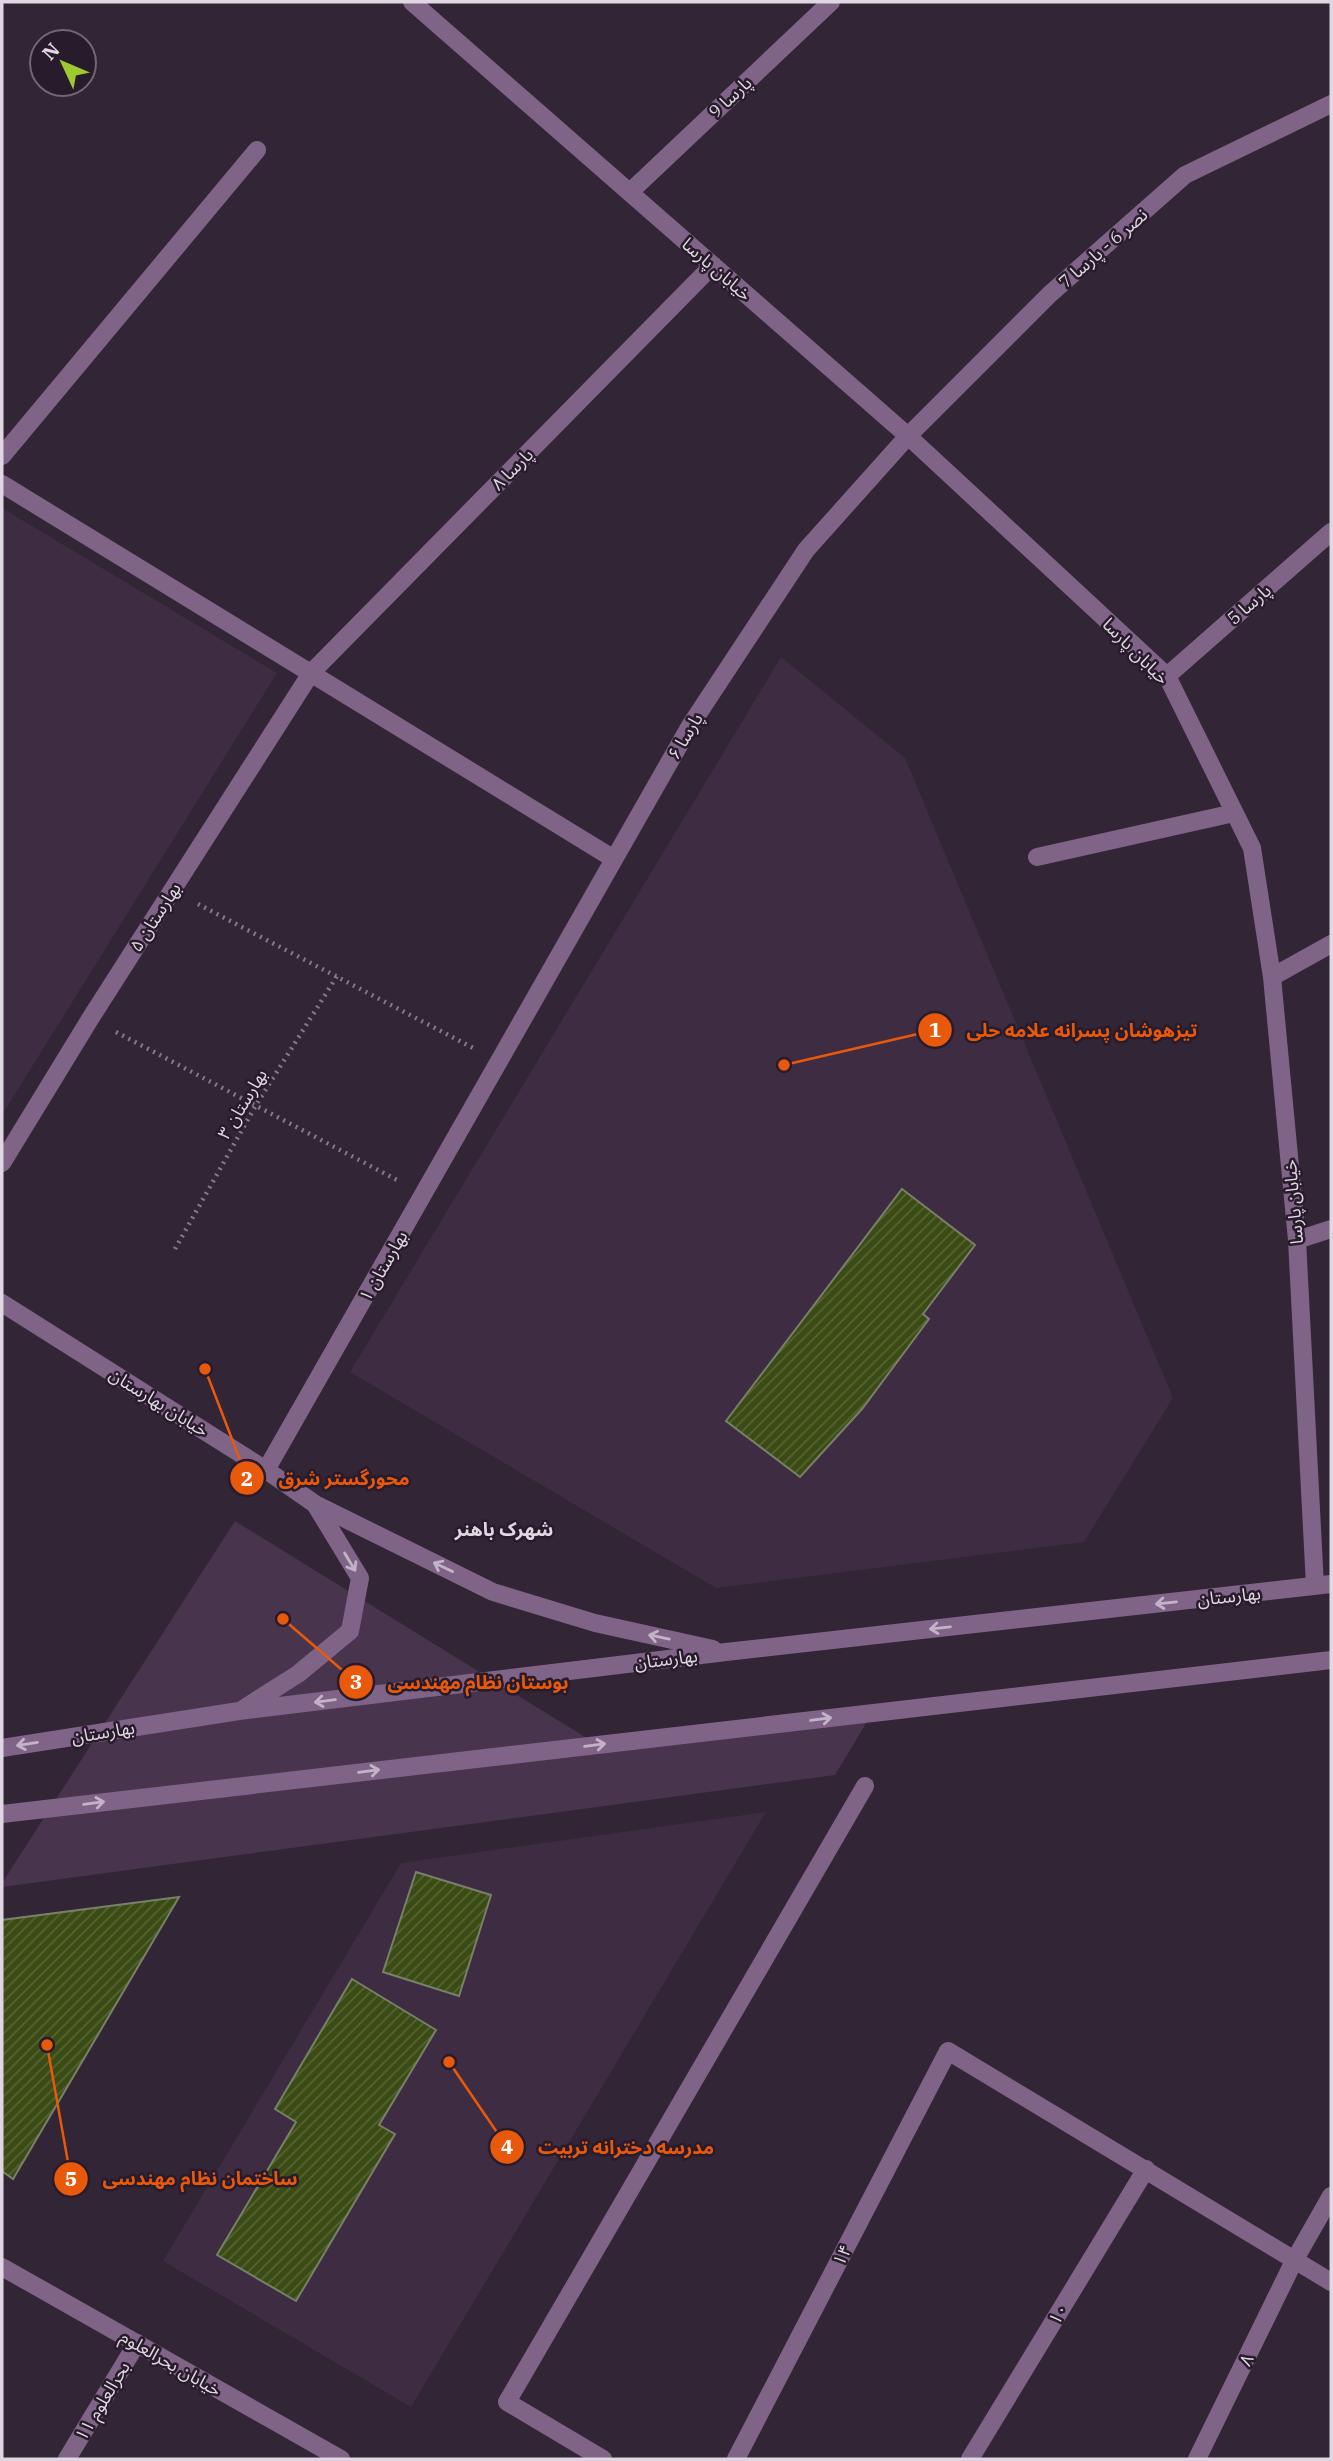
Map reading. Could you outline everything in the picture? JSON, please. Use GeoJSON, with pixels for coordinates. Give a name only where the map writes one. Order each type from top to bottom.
{"type":"FeatureCollection","features":[{"type":"Feature","properties":{"kind":"street","name":"خیابان پارسا"},"geometry":{"type":"LineString","coordinates":[[412,2],[908,436],[1167,676],[1252,848],[1272,977],[1297,1240],[1323,1585]]}},
{"type":"Feature","properties":{"kind":"street","name":"پارسا 9"},"geometry":{"type":"LineString","coordinates":[[630,192],[831,2]]}},
{"type":"Feature","properties":{"kind":"street","name":"نصر 6 - پارسا 7"},"geometry":{"type":"LineString","coordinates":[[908,436],[1050,294],[1185,175],[1331,104]]}},
{"type":"Feature","properties":{"kind":"street"},"geometry":{"type":"LineString","coordinates":[[2,456],[257,150]]}},
{"type":"Feature","properties":{"kind":"street","name":"۸ پارسا"},"geometry":{"type":"LineString","coordinates":[[311,673],[713,265]]}},
{"type":"Feature","properties":{"kind":"street","name":"پارسا ۶"},"geometry":{"type":"LineString","coordinates":[[498,1061],[690,726],[806,550],[908,436]]}},
{"type":"Feature","properties":{"kind":"street"},"geometry":{"type":"LineString","coordinates":[[2,484],[614,859]]}},
{"type":"Feature","properties":{"kind":"street","name":"پارسا 5"},"geometry":{"type":"LineString","coordinates":[[1167,676],[1331,532]]}},
{"type":"Feature","properties":{"kind":"street","name":"بهارستان ۵"},"geometry":{"type":"LineString","coordinates":[[2,1163],[90,1019],[311,673]]}},
{"type":"Feature","properties":{"kind":"street"},"geometry":{"type":"LineString","coordinates":[[1037,857],[1234,813]]}},
{"type":"Feature","properties":{"kind":"street"},"geometry":{"type":"LineString","coordinates":[[1272,977],[1331,944]]}},
{"type":"Feature","properties":{"kind":"street","name":"بهارستان ۱"},"geometry":{"type":"LineString","coordinates":[[266,1469],[498,1061]]}},
{"type":"Feature","properties":{"kind":"street"},"geometry":{"type":"LineString","coordinates":[[1297,1240],[1331,1229]]}},
{"type":"Feature","properties":{"kind":"street","name":"خیابان بهارستان"},"geometry":{"type":"LineString","coordinates":[[2,1303],[266,1469],[315,1504]]}},
{"type":"Feature","properties":{"kind":"street"},"geometry":{"type":"LineString","coordinates":[[315,1504],[493,1592],[595,1623],[726,1652]]}},
{"type":"Feature","properties":{"kind":"street"},"geometry":{"type":"LineString","coordinates":[[239,1711],[298,1674],[350,1630],[360,1578],[315,1504]]}},
{"type":"Feature","properties":{"kind":"street","name":"بهارستان"},"geometry":{"type":"LineString","coordinates":[[2,1748],[239,1711],[726,1652],[1323,1585]]}},
{"type":"Feature","properties":{"kind":"street"},"geometry":{"type":"LineString","coordinates":[[4,1812],[1331,1660]]}},
{"type":"Feature","properties":{"kind":"street"},"geometry":{"type":"LineString","coordinates":[[603,2459],[508,2402],[865,1786]]}},
{"type":"Feature","properties":{"kind":"street","name":"۱۴"},"geometry":{"type":"LineString","coordinates":[[736,2459],[948,2051],[1146,2169]]}},
{"type":"Feature","properties":{"kind":"street"},"geometry":{"type":"LineString","coordinates":[[1146,2169],[1331,2282]]}},
{"type":"Feature","properties":{"kind":"street","name":"۱۰"},"geometry":{"type":"LineString","coordinates":[[970,2459],[1146,2169]]}},
{"type":"Feature","properties":{"kind":"street","name":"۸"},"geometry":{"type":"LineString","coordinates":[[1197,2459],[1294,2261],[1331,2196]]}},
{"type":"Feature","properties":{"kind":"street","name":"خیابان بحرالعلوم"},"geometry":{"type":"LineString","coordinates":[[2,2267],[332,2457]]}},
{"type":"Feature","properties":{"kind":"street","name":"بحرالعلوم ۱۱"},"geometry":{"type":"LineString","coordinates":[[67,2459],[137,2343]]}},
{"type":"Feature","properties":{"kind":"path"},"geometry":{"type":"LineString","coordinates":[[172,891],[498,1061]]}},
{"type":"Feature","properties":{"kind":"path","name":"بهارستان ۳"},"geometry":{"type":"LineString","coordinates":[[175,1249],[256,1105],[337,976]]}},
{"type":"Feature","properties":{"kind":"path"},"geometry":{"type":"LineString","coordinates":[[90,1019],[424,1194]]}},
{"type":"Feature","properties":{"kind":"shaded area"},"geometry":{"type":"Polygon","coordinates":[[[2,508],[277,673],[2,1115],[2,508]]]}},
{"type":"Feature","properties":{"kind":"shaded area"},"geometry":{"type":"Polygon","coordinates":[[[781,657],[905,758],[1173,1398],[1084,1542],[716,1588],[350,1372],[781,657]]]}},
{"type":"Feature","properties":{"kind":"shaded area"},"geometry":{"type":"Polygon","coordinates":[[[235,1521],[598,1745],[870,1717],[835,1775],[2,1887],[2,1883],[235,1521]]]}},
{"type":"Feature","properties":{"kind":"shaded area"},"geometry":{"type":"Polygon","coordinates":[[[766,1812],[411,2407],[163,2261],[401,1863],[766,1812]]]}},
{"type":"Feature","properties":{"kind":"building"},"geometry":{"type":"Polygon","coordinates":[[[902,1189],[975,1245],[923,1314],[929,1319],[862,1409],[800,1477],[726,1421],[902,1189]]]}},
{"type":"Feature","properties":{"kind":"building"},"geometry":{"type":"Polygon","coordinates":[[[416,1872],[491,1895],[459,1996],[383,1972],[416,1872]]]}},
{"type":"Feature","properties":{"kind":"building"},"geometry":{"type":"Polygon","coordinates":[[[179,1897],[13,2179],[2,2171],[2,1920],[179,1897]]]}},
{"type":"Feature","properties":{"kind":"building"},"geometry":{"type":"Polygon","coordinates":[[[352,1979],[436,2030],[379,2125],[395,2134],[296,2301],[217,2255],[296,2122],[275,2109],[352,1979]]]}},
{"type":"Feature","properties":{"kind":"place","name":"تیزهوشان پسرانه علامه حلی"},"geometry":{"type":"Point","coordinates":[784,1065]}},
{"type":"Feature","properties":{"kind":"place","name":"محورگستر شرق"},"geometry":{"type":"Point","coordinates":[205,1369]}},
{"type":"Feature","properties":{"kind":"place","name":"بوستان نظام مهندسی"},"geometry":{"type":"Point","coordinates":[283,1619]}},
{"type":"Feature","properties":{"kind":"place","name":"ساختمان نظام مهندسی"},"geometry":{"type":"Point","coordinates":[47,2045]}},
{"type":"Feature","properties":{"kind":"place","name":"مدرسه دخترانه تربیت"},"geometry":{"type":"Point","coordinates":[449,2062]}},
{"type":"Feature","properties":{"kind":"district","name":"شهرک باهنر"},"geometry":{"type":"Point","coordinates":[504,1529]}}]}
